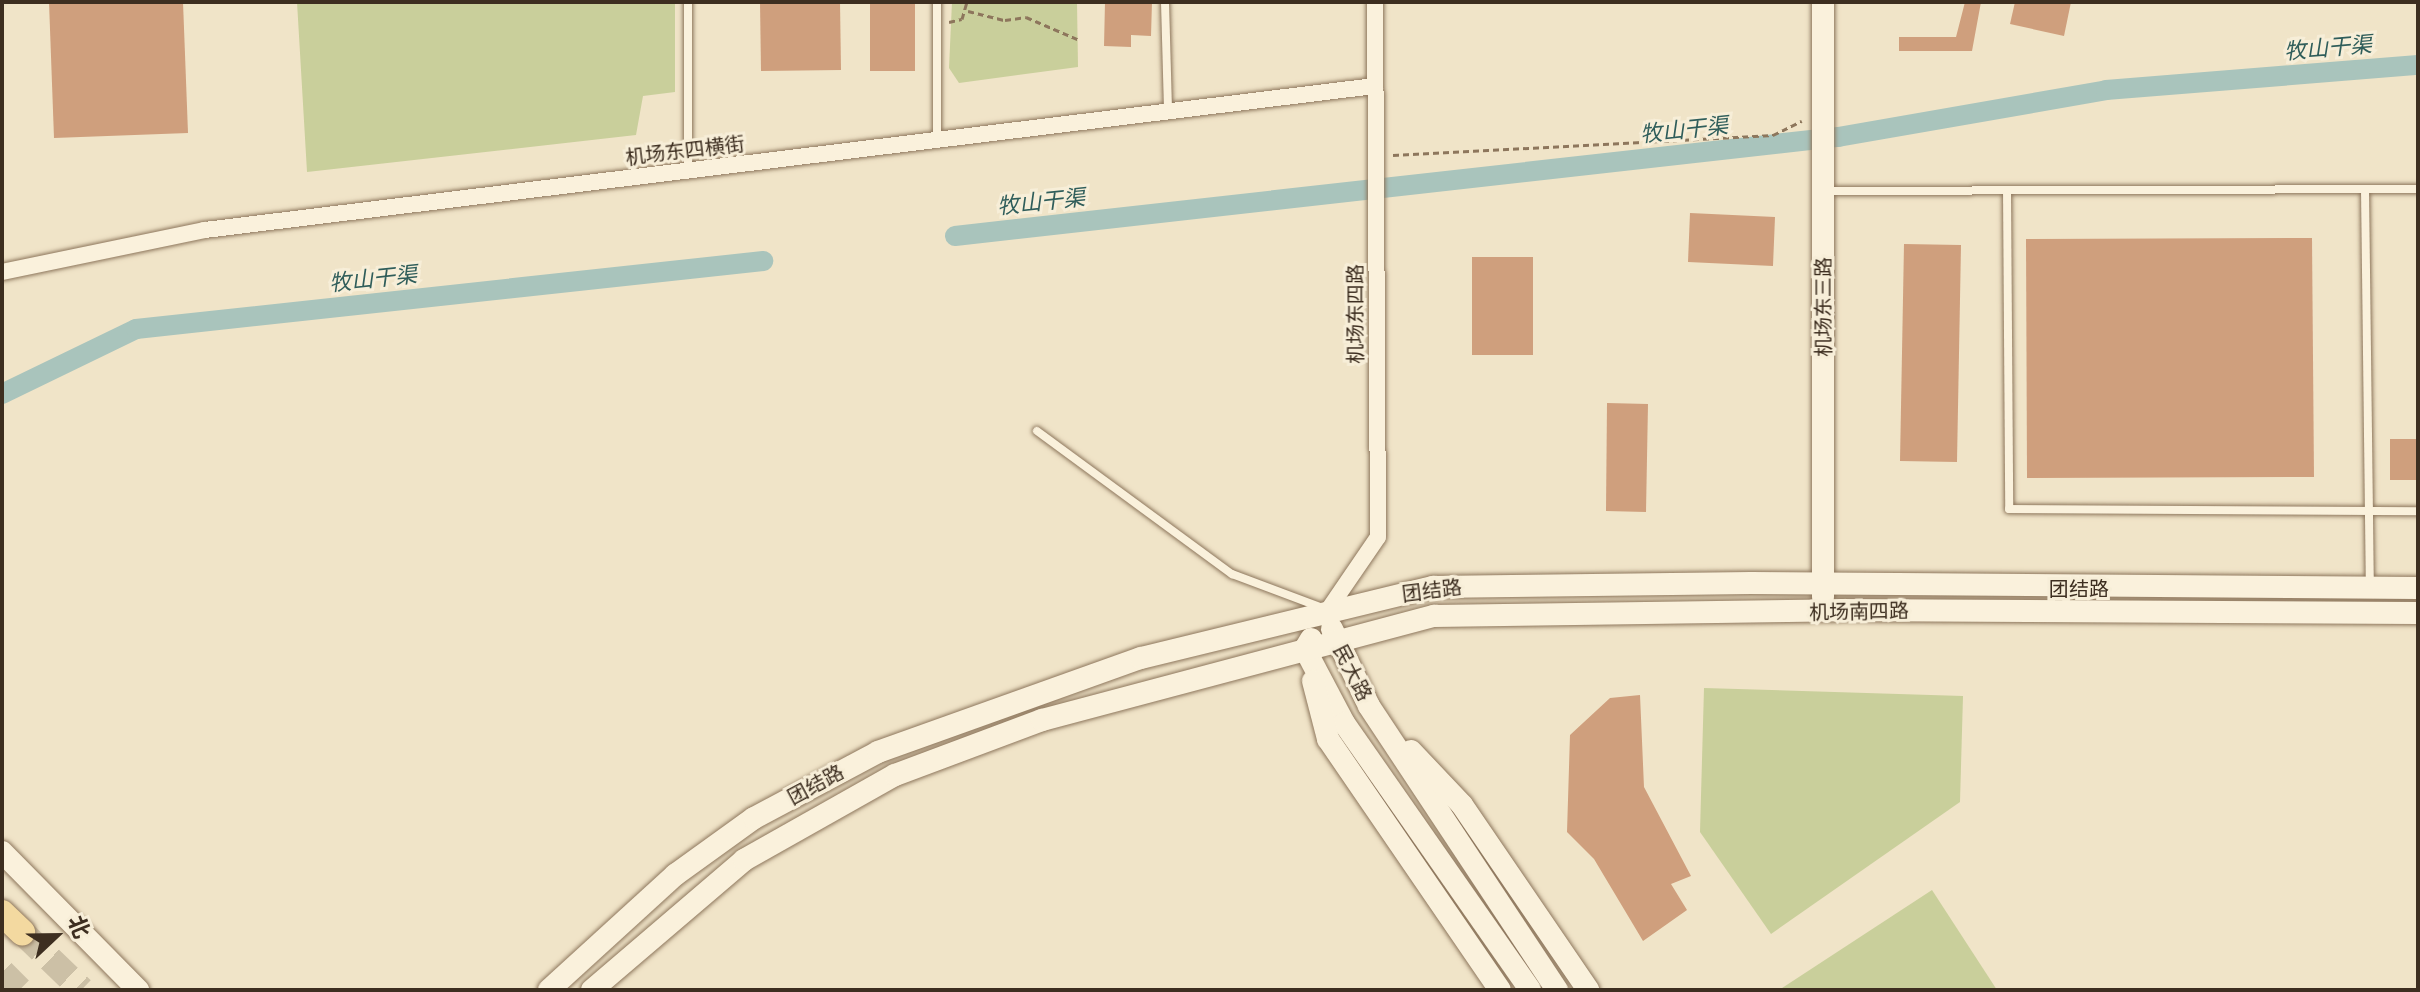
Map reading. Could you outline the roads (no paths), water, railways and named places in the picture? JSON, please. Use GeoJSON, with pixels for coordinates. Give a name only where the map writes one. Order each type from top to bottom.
{"type":"FeatureCollection","features":[{"type":"Feature","properties":{"kind":"main road","name":"机场东三路"},"geometry":{"type":"LineString","coordinates":[[1823,2],[1823,611]]}},
{"type":"Feature","properties":{"kind":"main road","name":"团结路"},"geometry":{"type":"LineString","coordinates":[[549,990],[687,867],[754,818],[878,752],[1141,658],[1328,610],[1433,587],[2418,588]]}},
{"type":"Feature","properties":{"kind":"main road","name":"民大路"},"geometry":{"type":"LineString","coordinates":[[1328,610],[1334,640],[1369,706],[1557,990]]}},
{"type":"Feature","properties":{"kind":"main road","name":"民大路"},"geometry":{"type":"LineString","coordinates":[[1328,610],[1305,649],[1344,723],[1530,990]]}},
{"type":"Feature","properties":{"kind":"main road","name":"机场南四路"},"geometry":{"type":"LineString","coordinates":[[1305,649],[1434,616],[1823,611],[2418,613]]}},
{"type":"Feature","properties":{"kind":"main road","name":"团结路"},"geometry":{"type":"LineString","coordinates":[[592,990],[744,860],[895,775],[1042,720],[1305,649]]}},
{"type":"Feature","properties":{"kind":"main road"},"geometry":{"type":"LineString","coordinates":[[1305,649],[1328,739],[1500,990]]}},
{"type":"Feature","properties":{"kind":"main road"},"geometry":{"type":"LineString","coordinates":[[1369,706],[1462,805],[1588,990]]}},
{"type":"Feature","properties":{"kind":"main road"},"geometry":{"type":"LineString","coordinates":[[2,852],[138,990]]}},
{"type":"Feature","properties":{"kind":"main road"},"geometry":{"type":"LineString","coordinates":[[2,913],[22,932]]}},
{"type":"Feature","properties":{"kind":"street","name":"机场东四路"},"geometry":{"type":"LineString","coordinates":[[1328,610],[1378,537],[1375,2]]}},
{"type":"Feature","properties":{"kind":"street","name":"机场东四横街"},"geometry":{"type":"LineString","coordinates":[[2,272],[205,230],[1375,86]]}},
{"type":"Feature","properties":{"kind":"lane"},"geometry":{"type":"LineString","coordinates":[[688,2],[688,171]]}},
{"type":"Feature","properties":{"kind":"lane"},"geometry":{"type":"LineString","coordinates":[[937,2],[937,140]]}},
{"type":"Feature","properties":{"kind":"lane"},"geometry":{"type":"LineString","coordinates":[[1165,2],[1168,111]]}},
{"type":"Feature","properties":{"kind":"lane"},"geometry":{"type":"LineString","coordinates":[[2365,189],[2370,588]]}},
{"type":"Feature","properties":{"kind":"lane"},"geometry":{"type":"LineString","coordinates":[[1824,191],[2418,189]]}},
{"type":"Feature","properties":{"kind":"lane"},"geometry":{"type":"LineString","coordinates":[[2007,190],[2009,509],[2418,511]]}},
{"type":"Feature","properties":{"kind":"lane"},"geometry":{"type":"LineString","coordinates":[[1037,431],[1232,574],[1328,610]]}},
{"type":"Feature","properties":{"kind":"waterway","name":"牧山干渠"},"geometry":{"type":"LineString","coordinates":[[955,236],[1838,137],[2106,90],[2418,65]]}},
{"type":"Feature","properties":{"kind":"waterway","name":"牧山干渠"},"geometry":{"type":"LineString","coordinates":[[2,394],[136,329],[763,261]]}},
{"type":"Feature","properties":{"kind":"tunnel"},"geometry":{"type":"LineString","coordinates":[[22,932],[82,990]]}},
{"type":"Feature","properties":{"kind":"tunnel"},"geometry":{"type":"LineString","coordinates":[[2,972],[20,990]]}}]}
